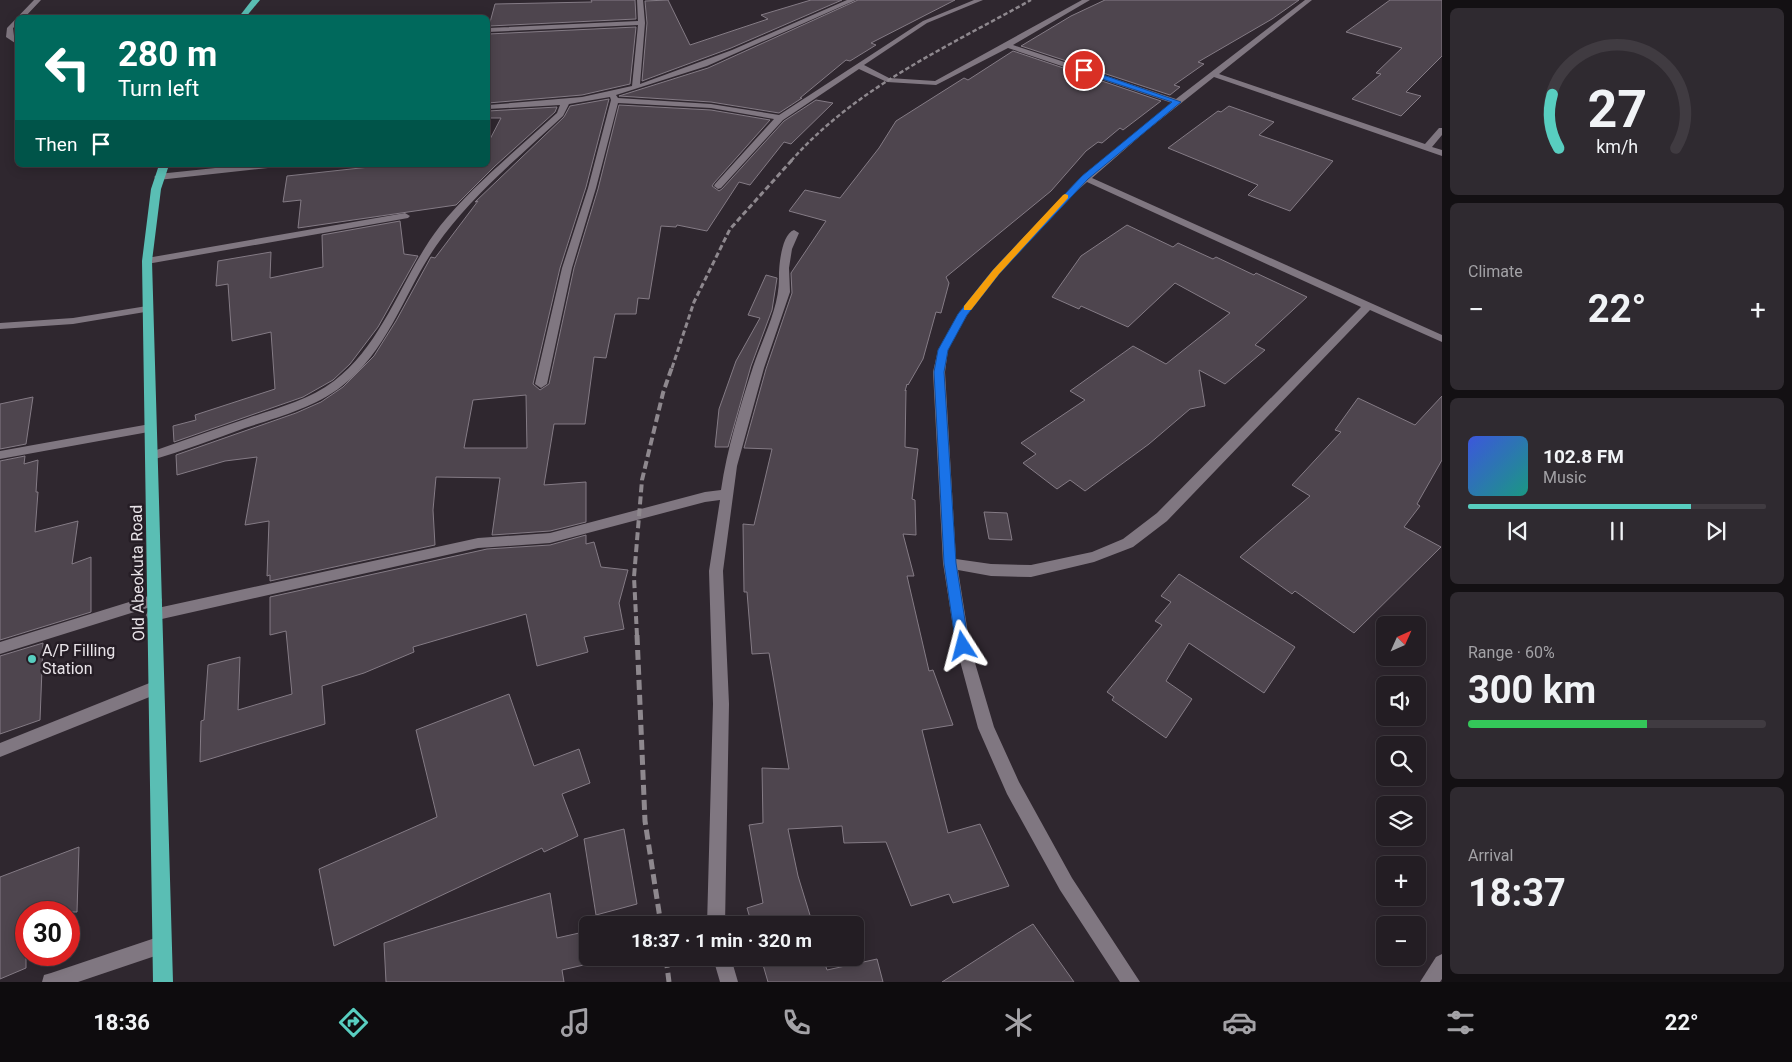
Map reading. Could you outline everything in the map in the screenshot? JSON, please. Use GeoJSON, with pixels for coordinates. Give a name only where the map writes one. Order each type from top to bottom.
{"type":"FeatureCollection","features":[{"type":"Feature","properties":{"kind":"highway"},"geometry":{"type":"LineString","coordinates":[[244,15],[256,0]]}},
{"type":"Feature","properties":{"kind":"highway","name":"Old Abeokuta Road"},"geometry":{"type":"LineString","coordinates":[[161,171],[147,261],[147,309],[152,456],[163,982]]}},
{"type":"Feature","properties":{"kind":"street"},"geometry":{"type":"LineString","coordinates":[[23,15],[38,0]]}},
{"type":"Feature","properties":{"kind":"street"},"geometry":{"type":"LineString","coordinates":[[636,87],[642,24],[640,0]]}},
{"type":"Feature","properties":{"kind":"street"},"geometry":{"type":"LineString","coordinates":[[614,97],[636,87],[755,44],[853,0]]}},
{"type":"Feature","properties":{"kind":"street"},"geometry":{"type":"LineString","coordinates":[[718,186],[780,118],[925,22],[980,0]]}},
{"type":"Feature","properties":{"kind":"street"},"geometry":{"type":"LineString","coordinates":[[860,66],[888,80],[936,83],[1087,0]]}},
{"type":"Feature","properties":{"kind":"street"},"geometry":{"type":"LineString","coordinates":[[1131,982],[1066,884],[1012,788],[986,728],[963,646],[950,563],[939,372],[943,350],[963,314],[996,272],[1085,178],[1177,102],[1307,0]]}},
{"type":"Feature","properties":{"kind":"street"},"geometry":{"type":"LineString","coordinates":[[15,23],[10,28],[10,37],[15,41]]}},
{"type":"Feature","properties":{"kind":"street"},"geometry":{"type":"LineString","coordinates":[[490,30],[642,24]]}},
{"type":"Feature","properties":{"kind":"street"},"geometry":{"type":"LineString","coordinates":[[1008,45],[1177,102]]}},
{"type":"Feature","properties":{"kind":"street"},"geometry":{"type":"LineString","coordinates":[[1212,74],[1442,153]]}},
{"type":"Feature","properties":{"kind":"street"},"geometry":{"type":"LineString","coordinates":[[541,384],[567,268],[614,97]]}},
{"type":"Feature","properties":{"kind":"street"},"geometry":{"type":"LineString","coordinates":[[490,107],[614,97],[711,106],[780,118]]}},
{"type":"Feature","properties":{"kind":"street"},"geometry":{"type":"LineString","coordinates":[[152,456],[311,400],[338,384],[359,366],[376,344],[416,272],[444,227],[560,114],[566,101]]}},
{"type":"Feature","properties":{"kind":"street"},"geometry":{"type":"LineString","coordinates":[[1427,148],[1442,130]]}},
{"type":"Feature","properties":{"kind":"street"},"geometry":{"type":"LineString","coordinates":[[181,175],[185,167]]}},
{"type":"Feature","properties":{"kind":"street"},"geometry":{"type":"LineString","coordinates":[[161,171],[181,175],[251,167]]}},
{"type":"Feature","properties":{"kind":"street"},"geometry":{"type":"LineString","coordinates":[[1085,178],[1442,339]]}},
{"type":"Feature","properties":{"kind":"street"},"geometry":{"type":"LineString","coordinates":[[147,261],[405,216]]}},
{"type":"Feature","properties":{"kind":"street"},"geometry":{"type":"LineString","coordinates":[[716,916],[721,704],[716,572],[731,466],[758,368],[785,292],[784,268],[787,249],[794,233]]}},
{"type":"Feature","properties":{"kind":"street"},"geometry":{"type":"LineString","coordinates":[[950,563],[991,570],[1031,571],[1094,557],[1128,543],[1162,517],[1368,306]]}},
{"type":"Feature","properties":{"kind":"street"},"geometry":{"type":"LineString","coordinates":[[0,326],[73,321],[147,309]]}},
{"type":"Feature","properties":{"kind":"street"},"geometry":{"type":"LineString","coordinates":[[0,455],[150,428]]}},
{"type":"Feature","properties":{"kind":"street"},"geometry":{"type":"LineString","coordinates":[[0,648],[154,607],[478,543],[550,538],[705,497],[727,494]]}},
{"type":"Feature","properties":{"kind":"street"},"geometry":{"type":"LineString","coordinates":[[0,750],[157,687]]}},
{"type":"Feature","properties":{"kind":"street"},"geometry":{"type":"LineString","coordinates":[[51,982],[161,945]]}},
{"type":"Feature","properties":{"kind":"street"},"geometry":{"type":"LineString","coordinates":[[1429,982],[1442,963]]}},
{"type":"Feature","properties":{"kind":"street"},"geometry":{"type":"LineString","coordinates":[[724,966],[728,982]]}},
{"type":"Feature","properties":{"kind":"building"},"geometry":{"type":"Polygon","coordinates":[[[591,0],[635,0],[636,19],[490,26],[495,4],[592,2],[591,0]]]}},
{"type":"Feature","properties":{"kind":"building"},"geometry":{"type":"Polygon","coordinates":[[[668,0],[690,45],[768,19],[761,15],[811,0],[842,0],[731,48],[642,81],[647,23],[645,1],[668,0]]]}},
{"type":"Feature","properties":{"kind":"building"},"geometry":{"type":"Polygon","coordinates":[[[858,0],[955,0],[871,43],[876,45],[850,61],[846,60],[800,98],[802,98],[779,113],[711,102],[619,96],[708,68],[858,0]]]}},
{"type":"Feature","properties":{"kind":"building"},"geometry":{"type":"Polygon","coordinates":[[[1105,0],[1299,0],[1272,19],[1198,62],[1204,64],[1174,85],[1180,87],[1170,95],[1021,46],[1071,16],[1105,0]]]}},
{"type":"Feature","properties":{"kind":"building"},"geometry":{"type":"Polygon","coordinates":[[[1390,0],[1442,0],[1442,56],[1406,92],[1421,96],[1401,116],[1352,99],[1381,74],[1376,73],[1402,48],[1346,32],[1390,0]]]}},
{"type":"Feature","properties":{"kind":"building"},"geometry":{"type":"Polygon","coordinates":[[[636,27],[630,84],[582,95],[490,103],[490,34],[636,27]]]}},
{"type":"Feature","properties":{"kind":"building"},"geometry":{"type":"Polygon","coordinates":[[[1013,51],[1161,101],[1123,130],[1120,128],[1102,143],[1098,142],[1086,151],[1051,191],[946,277],[949,283],[941,313],[936,312],[923,359],[907,384],[905,391],[905,447],[918,449],[912,499],[915,500],[916,535],[903,534],[914,576],[907,576],[929,671],[933,670],[953,725],[922,730],[948,833],[980,824],[1009,886],[953,903],[949,894],[911,906],[886,842],[844,843],[842,826],[788,829],[798,876],[810,916],[749,916],[747,908],[763,903],[749,825],[763,823],[762,768],[789,769],[769,653],[752,654],[747,592],[744,592],[743,524],[754,525],[772,449],[744,448],[766,369],[792,293],[791,273],[826,221],[789,211],[805,190],[840,198],[879,148],[896,121],[964,78],[968,80],[1013,51]]]}},
{"type":"Feature","properties":{"kind":"building"},"geometry":{"type":"Polygon","coordinates":[[[609,99],[586,187],[560,268],[533,384],[540,390],[549,384],[574,268],[598,189],[619,105],[711,110],[770,120],[714,183],[712,186],[719,191],[784,121],[816,100],[833,103],[791,144],[784,142],[750,185],[739,182],[707,231],[677,225],[676,227],[661,226],[649,299],[638,298],[636,314],[615,314],[606,358],[594,357],[585,424],[554,424],[544,485],[586,482],[586,522],[550,531],[492,535],[500,478],[436,477],[433,510],[435,545],[270,581],[270,575],[267,576],[269,521],[245,525],[257,457],[225,461],[177,475],[176,455],[296,413],[321,402],[343,387],[374,356],[396,321],[431,257],[435,258],[478,201],[475,202],[564,117],[570,106],[609,99]],[[526,395],[473,400],[464,448],[527,448],[526,395]]]}},
{"type":"Feature","properties":{"kind":"building"},"geometry":{"type":"Polygon","coordinates":[[[1229,106],[1274,122],[1259,135],[1333,161],[1290,211],[1248,195],[1258,185],[1168,148],[1218,111],[1221,112],[1229,106]]]}},
{"type":"Feature","properties":{"kind":"building"},"geometry":{"type":"Polygon","coordinates":[[[557,107],[555,112],[495,166],[456,205],[298,228],[301,200],[283,202],[287,176],[370,167],[490,167],[490,139],[501,118],[490,118],[490,111],[557,107]]]}},
{"type":"Feature","properties":{"kind":"building"},"geometry":{"type":"Polygon","coordinates":[[[400,221],[404,254],[418,256],[378,327],[350,364],[333,380],[303,397],[174,442],[173,426],[196,420],[195,415],[275,389],[271,332],[232,341],[228,284],[216,286],[218,261],[271,252],[270,278],[323,267],[322,235],[400,221]]]}},
{"type":"Feature","properties":{"kind":"building"},"geometry":{"type":"Polygon","coordinates":[[[1127,225],[1173,247],[1178,243],[1213,259],[1216,257],[1254,275],[1256,273],[1307,297],[1255,345],[1265,350],[1225,384],[1199,370],[1205,406],[1190,409],[1149,444],[1085,491],[1070,480],[1057,489],[1023,463],[1036,454],[1021,443],[1085,400],[1070,391],[1133,346],[1166,364],[1230,313],[1175,283],[1128,327],[1081,306],[1079,309],[1052,297],[1081,256],[1127,225]]]}},
{"type":"Feature","properties":{"kind":"building"},"geometry":{"type":"Polygon","coordinates":[[[766,275],[777,278],[772,310],[751,366],[728,447],[715,447],[719,409],[736,361],[760,318],[748,315],[766,275]]]}},
{"type":"Feature","properties":{"kind":"building"},"geometry":{"type":"Polygon","coordinates":[[[1442,396],[1442,460],[1417,504],[1420,506],[1404,527],[1441,547],[1354,633],[1295,591],[1292,594],[1240,557],[1310,496],[1292,485],[1341,432],[1335,430],[1358,398],[1415,425],[1442,396]]]}},
{"type":"Feature","properties":{"kind":"building"},"geometry":{"type":"Polygon","coordinates":[[[33,397],[26,444],[0,449],[0,404],[33,397]]]}},
{"type":"Feature","properties":{"kind":"building"},"geometry":{"type":"Polygon","coordinates":[[[25,456],[24,464],[38,460],[35,532],[78,521],[72,564],[91,557],[91,612],[0,640],[0,461],[25,456]]]}},
{"type":"Feature","properties":{"kind":"building"},"geometry":{"type":"Polygon","coordinates":[[[984,512],[1007,513],[1012,540],[989,539],[984,512]]]}},
{"type":"Feature","properties":{"kind":"building"},"geometry":{"type":"Polygon","coordinates":[[[586,535],[586,544],[594,542],[601,567],[628,570],[619,603],[624,629],[584,637],[588,652],[537,666],[526,614],[413,647],[414,652],[364,673],[322,686],[325,724],[200,762],[201,721],[204,720],[208,665],[240,657],[238,710],[292,694],[286,631],[270,635],[270,597],[487,549],[550,545],[586,535]]]}},
{"type":"Feature","properties":{"kind":"building"},"geometry":{"type":"Polygon","coordinates":[[[1179,574],[1295,647],[1264,693],[1189,643],[1166,681],[1192,699],[1166,738],[1112,700],[1114,697],[1107,692],[1162,625],[1155,621],[1171,602],[1161,596],[1179,574]]]}},
{"type":"Feature","properties":{"kind":"building"},"geometry":{"type":"Polygon","coordinates":[[[43,643],[40,720],[0,734],[0,656],[43,643]]]}},
{"type":"Feature","properties":{"kind":"building"},"geometry":{"type":"Polygon","coordinates":[[[509,694],[534,766],[579,749],[590,783],[562,794],[578,836],[544,852],[542,848],[334,946],[319,869],[437,817],[416,730],[509,694]]]}},
{"type":"Feature","properties":{"kind":"building"},"geometry":{"type":"Polygon","coordinates":[[[624,829],[637,904],[596,915],[584,839],[624,829]]]}},
{"type":"Feature","properties":{"kind":"building"},"geometry":{"type":"Polygon","coordinates":[[[79,847],[77,901],[15,901],[15,966],[26,966],[26,968],[0,979],[0,877],[79,847]]]}},
{"type":"Feature","properties":{"kind":"building"},"geometry":{"type":"Polygon","coordinates":[[[550,893],[557,938],[579,933],[579,966],[562,970],[564,982],[386,982],[384,943],[550,893]]]}},
{"type":"Feature","properties":{"kind":"building"},"geometry":{"type":"Polygon","coordinates":[[[1033,924],[1074,982],[942,982],[1018,933],[1033,924]]]}},
{"type":"Feature","properties":{"kind":"building"},"geometry":{"type":"Polygon","coordinates":[[[877,959],[883,982],[768,982],[763,966],[826,966],[827,970],[845,966],[864,966],[864,962],[877,959]]]}},
{"type":"Feature","properties":{"kind":"railway"},"geometry":{"type":"LineString","coordinates":[[791,161],[816,135],[873,90],[935,52],[1031,0]]}},
{"type":"Feature","properties":{"kind":"railway"},"geometry":{"type":"LineString","coordinates":[[672,368],[694,302],[730,229],[792,160]]}},
{"type":"Feature","properties":{"kind":"railway"},"geometry":{"type":"LineString","coordinates":[[637,636],[634,577],[642,480],[663,393],[672,367]]}},
{"type":"Feature","properties":{"kind":"railway"},"geometry":{"type":"LineString","coordinates":[[637,635],[645,821],[660,916]]}},
{"type":"Feature","properties":{"kind":"railway"},"geometry":{"type":"LineString","coordinates":[[667,966],[669,982]]}},
{"type":"Feature","properties":{"kind":"slow traffic"},"geometry":{"type":"LineString","coordinates":[[968,308],[996,272],[1065,197]]}},
{"type":"Feature","properties":{"kind":"place","name":"A/P Filling Station"},"geometry":{"type":"Point","coordinates":[32,659]}},
{"type":"Feature","properties":{"kind":"route"},"geometry":{"type":"LineString","coordinates":[[963,646],[950,563],[939,372],[943,350],[963,314],[996,272],[1042,221],[1085,178],[1177,102],[1084,70]]}}]}
